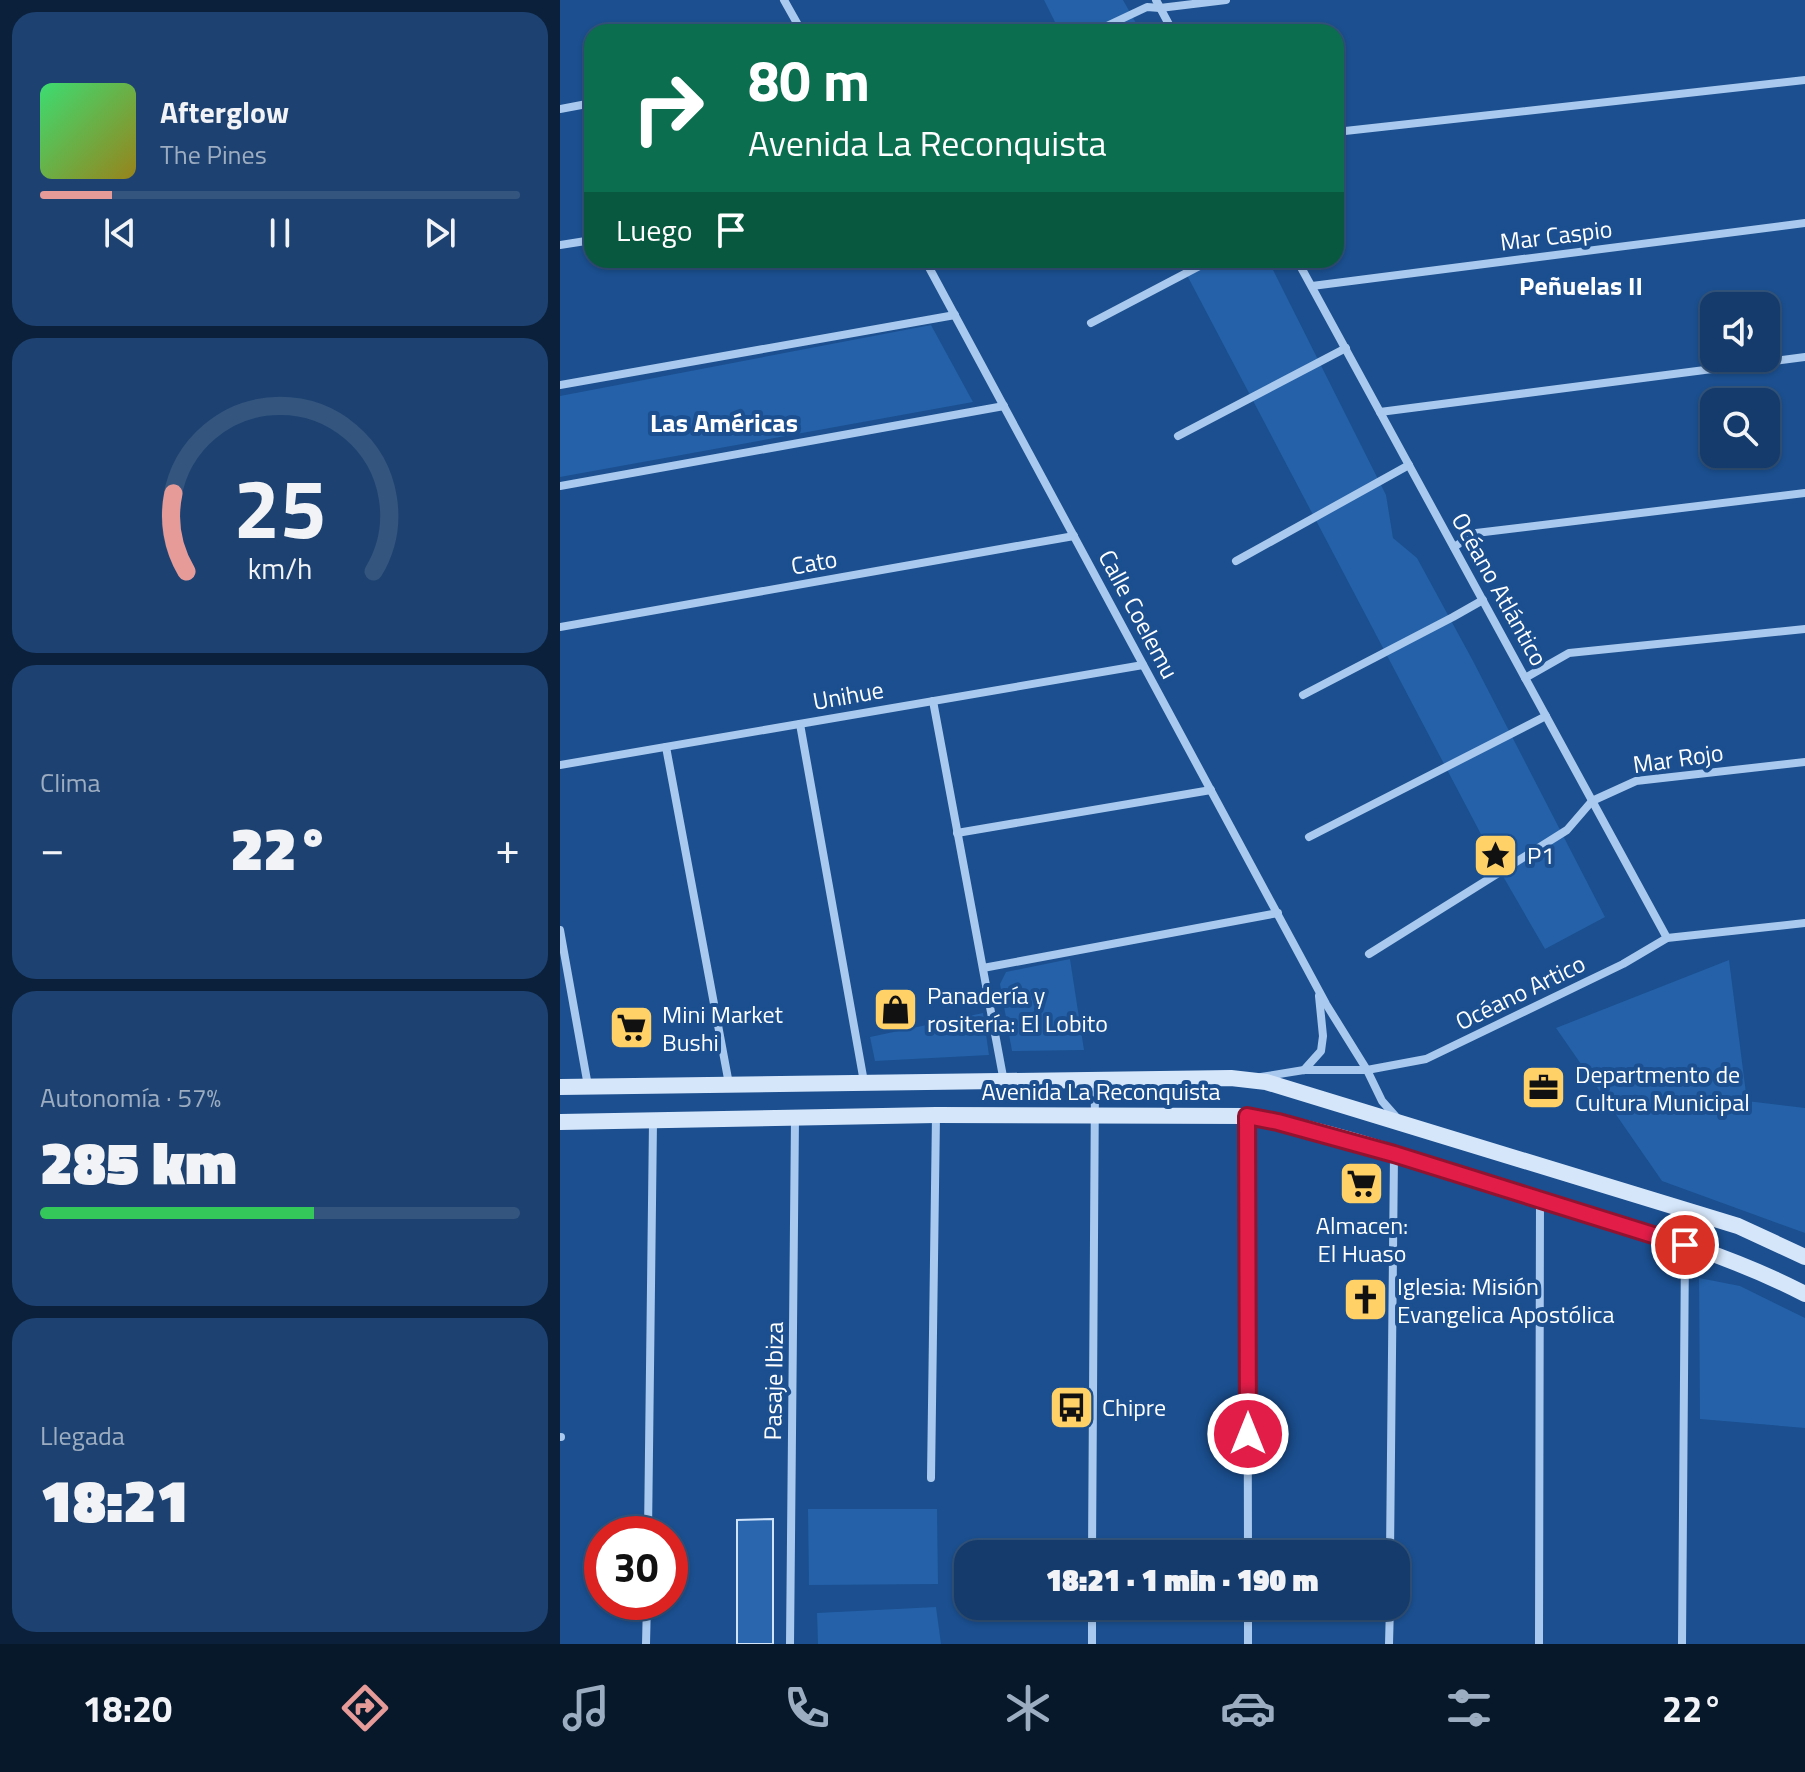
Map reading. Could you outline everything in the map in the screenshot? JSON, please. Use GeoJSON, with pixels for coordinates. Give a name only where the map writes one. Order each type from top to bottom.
{"type":"FeatureCollection","features":[{"type":"Feature","properties":{"kind":"street"},"geometry":{"type":"LineString","coordinates":[[784,0],[798,24]]}},
{"type":"Feature","properties":{"kind":"street"},"geometry":{"type":"LineString","coordinates":[[1111,24],[1158,4],[1226,0]]}},
{"type":"Feature","properties":{"kind":"street"},"geometry":{"type":"LineString","coordinates":[[1158,4],[1169,24]]}},
{"type":"Feature","properties":{"kind":"street"},"geometry":{"type":"LineString","coordinates":[[1344,131],[1805,80]]}},
{"type":"Feature","properties":{"kind":"street"},"geometry":{"type":"LineString","coordinates":[[560,109],[584,104]]}},
{"type":"Feature","properties":{"kind":"street","name":"Mar Caspio"},"geometry":{"type":"LineString","coordinates":[[1312,286],[1805,223]]}},
{"type":"Feature","properties":{"kind":"street"},"geometry":{"type":"LineString","coordinates":[[560,245],[584,241]]}},
{"type":"Feature","properties":{"kind":"street","name":"Calle Coelemu"},"geometry":{"type":"LineString","coordinates":[[929,268],[1318,988],[1382,1101],[1407,1126]]}},
{"type":"Feature","properties":{"kind":"street"},"geometry":{"type":"LineString","coordinates":[[1091,323],[1196,268]]}},
{"type":"Feature","properties":{"kind":"street","name":"Océano Atlántico"},"geometry":{"type":"LineString","coordinates":[[1302,268],[1667,938]]}},
{"type":"Feature","properties":{"kind":"street"},"geometry":{"type":"LineString","coordinates":[[560,385],[955,315]]}},
{"type":"Feature","properties":{"kind":"street"},"geometry":{"type":"LineString","coordinates":[[1178,436],[1346,348]]}},
{"type":"Feature","properties":{"kind":"street"},"geometry":{"type":"LineString","coordinates":[[1380,412],[1805,357]]}},
{"type":"Feature","properties":{"kind":"street"},"geometry":{"type":"LineString","coordinates":[[560,486],[1004,406]]}},
{"type":"Feature","properties":{"kind":"street"},"geometry":{"type":"LineString","coordinates":[[1236,561],[1409,465]]}},
{"type":"Feature","properties":{"kind":"street"},"geometry":{"type":"LineString","coordinates":[[1454,547],[1476,533],[1805,493]]}},
{"type":"Feature","properties":{"kind":"street","name":"Cato"},"geometry":{"type":"LineString","coordinates":[[560,627],[1074,536]]}},
{"type":"Feature","properties":{"kind":"street"},"geometry":{"type":"LineString","coordinates":[[1303,695],[1483,600]]}},
{"type":"Feature","properties":{"kind":"street"},"geometry":{"type":"LineString","coordinates":[[1525,678],[1569,653],[1805,629]]}},
{"type":"Feature","properties":{"kind":"street","name":"Unihue"},"geometry":{"type":"LineString","coordinates":[[560,765],[1143,665]]}},
{"type":"Feature","properties":{"kind":"street"},"geometry":{"type":"LineString","coordinates":[[933,701],[1004,1082]]}},
{"type":"Feature","properties":{"kind":"street"},"geometry":{"type":"LineString","coordinates":[[1309,837],[1546,716]]}},
{"type":"Feature","properties":{"kind":"street"},"geometry":{"type":"LineString","coordinates":[[800,724],[864,1083]]}},
{"type":"Feature","properties":{"kind":"street"},"geometry":{"type":"LineString","coordinates":[[666,747],[729,1085]]}},
{"type":"Feature","properties":{"kind":"street","name":"Mar Rojo"},"geometry":{"type":"LineString","coordinates":[[1369,954],[1567,830],[1592,801],[1636,781],[1805,762]]}},
{"type":"Feature","properties":{"kind":"street"},"geometry":{"type":"LineString","coordinates":[[957,833],[1211,790]]}},
{"type":"Feature","properties":{"kind":"street"},"geometry":{"type":"LineString","coordinates":[[983,968],[1278,913]]}},
{"type":"Feature","properties":{"kind":"street","name":"Océano Artico"},"geometry":{"type":"LineString","coordinates":[[1247,1080],[1304,1070],[1367,1070],[1426,1059],[1623,964],[1667,938],[1805,923]]}},
{"type":"Feature","properties":{"kind":"street"},"geometry":{"type":"LineString","coordinates":[[560,930],[588,1086]]}},
{"type":"Feature","properties":{"kind":"street","name":"Calle Coelemu"},"geometry":{"type":"LineString","coordinates":[[1304,1070],[1321,1051],[1323,1036],[1318,988]]}},
{"type":"Feature","properties":{"kind":"street","name":"Avenida La Reconquista"},"geometry":{"type":"LineString","coordinates":[[560,1087],[1231,1078],[1266,1082],[1738,1226],[1805,1257]]}},
{"type":"Feature","properties":{"kind":"street"},"geometry":{"type":"LineString","coordinates":[[1092,1540],[1095,1080]]}},
{"type":"Feature","properties":{"kind":"street"},"geometry":{"type":"LineString","coordinates":[[931,1478],[936,1115]]}},
{"type":"Feature","properties":{"kind":"street","name":"Avenida La Reconquista"},"geometry":{"type":"LineString","coordinates":[[560,1122],[936,1115],[1247,1116],[1394,1154],[1685,1245],[1745,1266],[1805,1294]]}},
{"type":"Feature","properties":{"kind":"street"},"geometry":{"type":"LineString","coordinates":[[1247,1116],[1248,1540]]}},
{"type":"Feature","properties":{"kind":"street","name":"Pasaje Ibiza"},"geometry":{"type":"LineString","coordinates":[[790,1644],[795,1118]]}},
{"type":"Feature","properties":{"kind":"street"},"geometry":{"type":"LineString","coordinates":[[648,1516],[653,1120]]}},
{"type":"Feature","properties":{"kind":"street"},"geometry":{"type":"LineString","coordinates":[[1390,1540],[1394,1154]]}},
{"type":"Feature","properties":{"kind":"street"},"geometry":{"type":"LineString","coordinates":[[1539,1644],[1540,1199]]}},
{"type":"Feature","properties":{"kind":"street"},"geometry":{"type":"LineString","coordinates":[[1682,1644],[1685,1245]]}},
{"type":"Feature","properties":{"kind":"street"},"geometry":{"type":"LineString","coordinates":[[646,1644],[647,1620]]}},
{"type":"Feature","properties":{"kind":"street"},"geometry":{"type":"LineString","coordinates":[[1092,1620],[1092,1644]]}},
{"type":"Feature","properties":{"kind":"street"},"geometry":{"type":"LineString","coordinates":[[1248,1620],[1248,1644]]}},
{"type":"Feature","properties":{"kind":"street"},"geometry":{"type":"LineString","coordinates":[[1389,1644],[1390,1620]]}},
{"type":"Feature","properties":{"kind":"shaded area"},"geometry":{"type":"Polygon","coordinates":[[[1044,0],[1123,0],[1136,24],[1056,24],[1044,0]]]}},
{"type":"Feature","properties":{"kind":"shaded area"},"geometry":{"type":"Polygon","coordinates":[[[1183,268],[1272,268],[1386,495],[1393,538],[1417,558],[1605,917],[1545,949],[1504,878],[1183,268]]]}},
{"type":"Feature","properties":{"kind":"shaded area"},"geometry":{"type":"Polygon","coordinates":[[[931,325],[973,402],[560,477],[560,396],[931,325]]]}},
{"type":"Feature","properties":{"kind":"shaded area"},"geometry":{"type":"Polygon","coordinates":[[[1070,959],[1084,1050],[1012,1051],[1000,984],[1006,972],[1070,959]]]}},
{"type":"Feature","properties":{"kind":"shaded area"},"geometry":{"type":"Polygon","coordinates":[[[1729,960],[1747,1101],[1805,1108],[1805,1233],[1662,1181],[1556,1028],[1729,960]]]}},
{"type":"Feature","properties":{"kind":"shaded area"},"geometry":{"type":"Polygon","coordinates":[[[983,1013],[989,1055],[875,1061],[870,1037],[983,1013]]]}},
{"type":"Feature","properties":{"kind":"shaded area"},"geometry":{"type":"Polygon","coordinates":[[[1699,1278],[1740,1286],[1805,1318],[1805,1428],[1700,1419],[1699,1278]]]}},
{"type":"Feature","properties":{"kind":"shaded area"},"geometry":{"type":"Polygon","coordinates":[[[808,1509],[937,1509],[938,1584],[809,1585],[808,1509]]]}},
{"type":"Feature","properties":{"kind":"shaded area"},"geometry":{"type":"Polygon","coordinates":[[[936,1607],[941,1644],[818,1644],[817,1613],[936,1607]]]}},
{"type":"Feature","properties":{"kind":"building"},"geometry":{"type":"Polygon","coordinates":[[[773,1519],[773,1644],[737,1644],[737,1520],[773,1519]]]}},
{"type":"Feature","properties":{"kind":"place","name":"P1"},"geometry":{"type":"Point","coordinates":[1496,855]}},
{"type":"Feature","properties":{"kind":"place","name":"Panadería y rositería: El Lobito"},"geometry":{"type":"Point","coordinates":[896,1009]}},
{"type":"Feature","properties":{"kind":"place","name":"Mini Market Bushi"},"geometry":{"type":"Point","coordinates":[631,1028]}},
{"type":"Feature","properties":{"kind":"place","name":"Departmento de Cultura Municipal"},"geometry":{"type":"Point","coordinates":[1544,1088]}},
{"type":"Feature","properties":{"kind":"place","name":"Almacen: El Huaso"},"geometry":{"type":"Point","coordinates":[1362,1183]}},
{"type":"Feature","properties":{"kind":"place","name":"Iglesia: Misión Evangelica Apostólica"},"geometry":{"type":"Point","coordinates":[1366,1300]}},
{"type":"Feature","properties":{"kind":"place","name":"Chipre"},"geometry":{"type":"Point","coordinates":[1071,1407]}},
{"type":"Feature","properties":{"kind":"district","name":"Peñuelas II"},"geometry":{"type":"Point","coordinates":[1581,285]}},
{"type":"Feature","properties":{"kind":"district","name":"Las Américas"},"geometry":{"type":"Point","coordinates":[724,422]}},
{"type":"Feature","properties":{"kind":"route"},"geometry":{"type":"LineString","coordinates":[[1248,1434],[1247,1116],[1394,1154],[1685,1245]]}}]}
